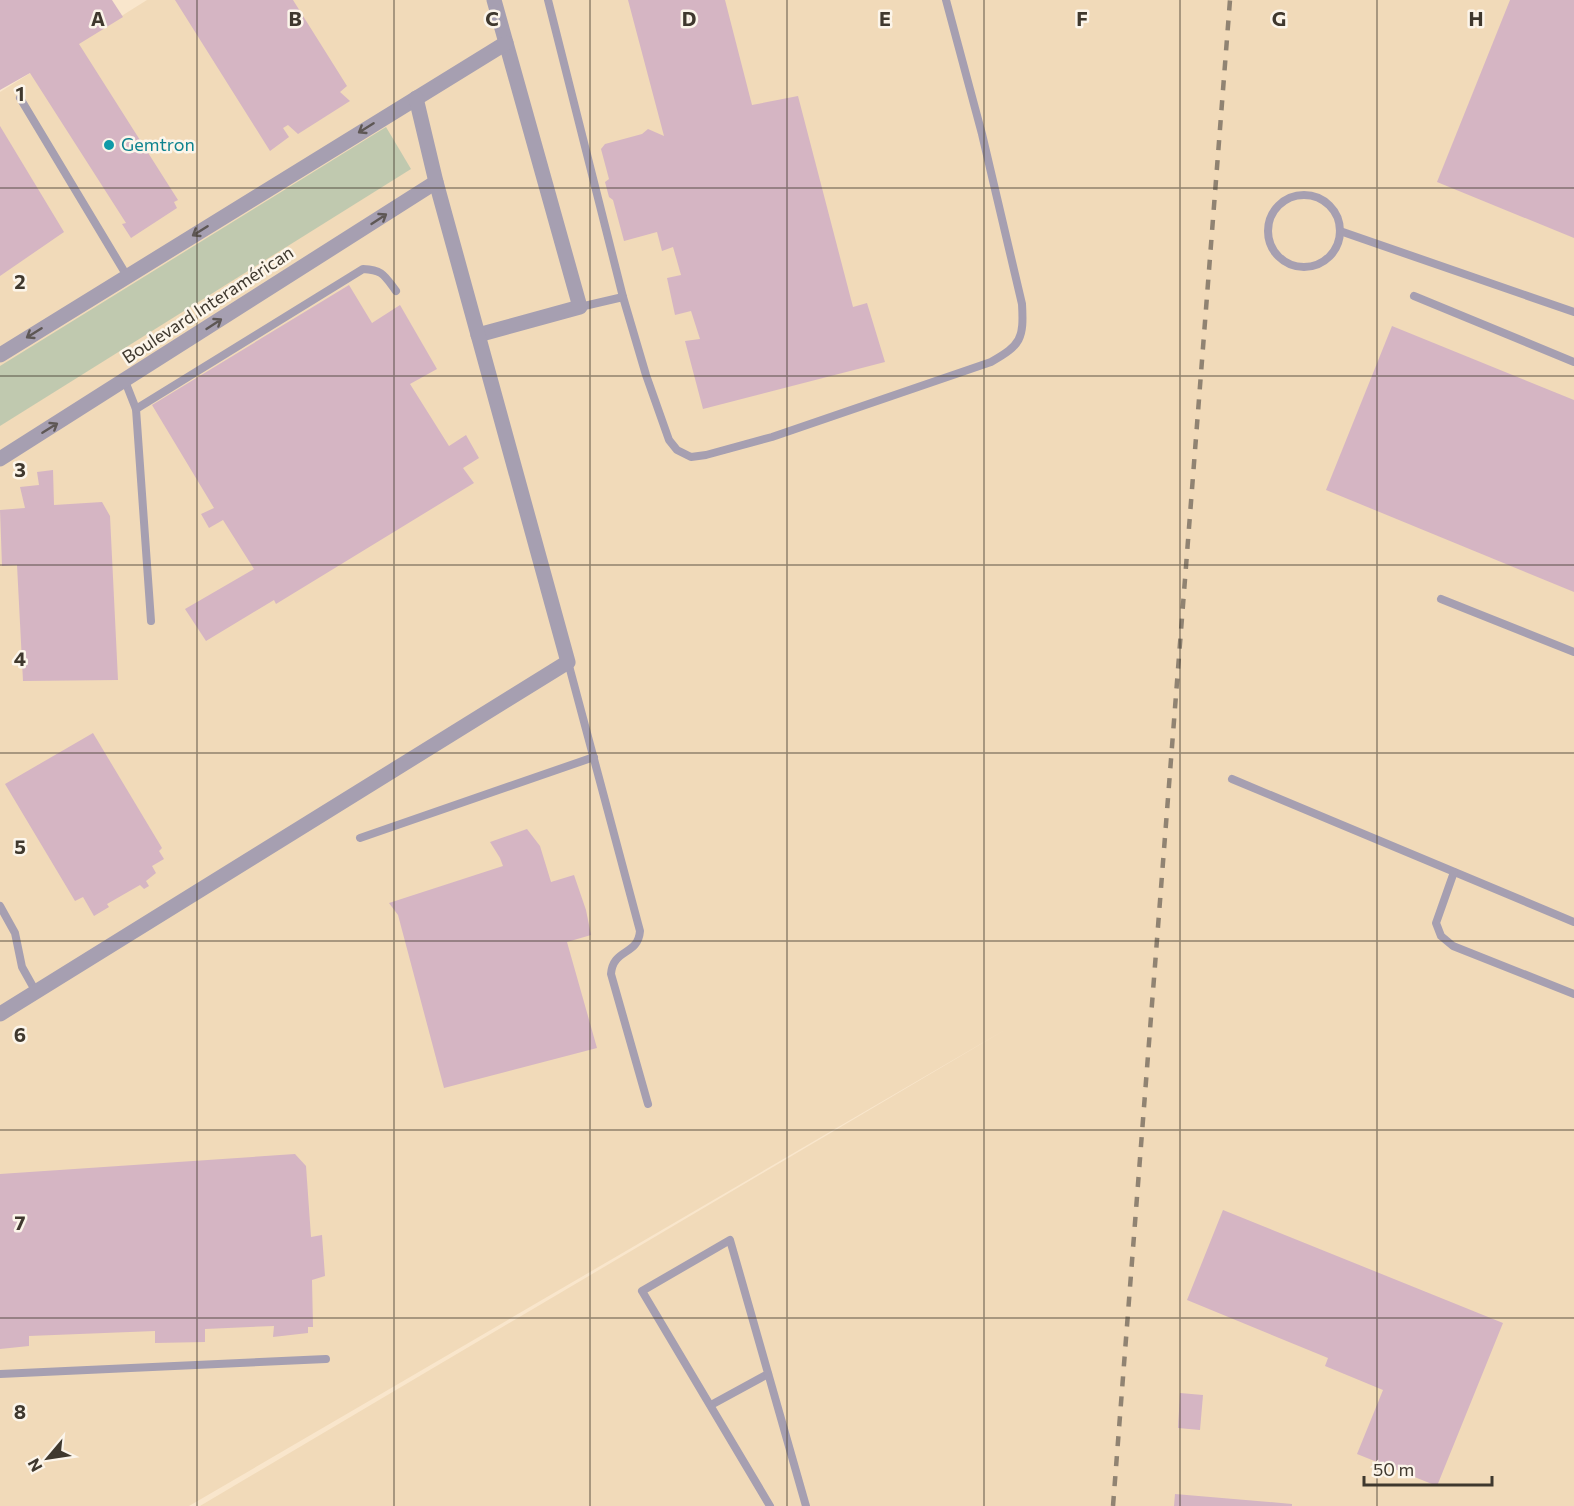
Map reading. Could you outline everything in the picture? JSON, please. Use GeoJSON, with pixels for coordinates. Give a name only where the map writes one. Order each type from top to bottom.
{"type":"FeatureCollection","features":[{"type":"Feature","properties":{"kind":"street"},"geometry":{"type":"LineString","coordinates":[[478,335],[580,306],[494,0]]}},
{"type":"Feature","properties":{"kind":"street"},"geometry":{"type":"LineString","coordinates":[[0,355],[506,43]]}},
{"type":"Feature","properties":{"kind":"street"},"geometry":{"type":"LineString","coordinates":[[0,1014],[568,663],[436,182],[416,98]]}},
{"type":"Feature","properties":{"kind":"street","name":"Boulevard Interamérican"},"geometry":{"type":"LineString","coordinates":[[0,459],[436,182]]}},
{"type":"Feature","properties":{"kind":"lane"},"geometry":{"type":"LineString","coordinates":[[548,0],[623,297],[646,375],[669,440],[677,450],[691,457],[772,437],[983,365],[1008,352],[1019,342],[1023,326],[1022,304],[982,134],[946,0]]}},
{"type":"Feature","properties":{"kind":"lane"},"geometry":{"type":"LineString","coordinates":[[20,98],[127,276]]}},
{"type":"Feature","properties":{"kind":"lane"},"geometry":{"type":"LineString","coordinates":[[1304,195],[1316,197],[1327,203],[1335,213],[1340,231],[1332,255],[1313,267],[1302,268],[1289,265],[1279,258],[1271,248],[1267,236],[1270,218],[1281,202],[1292,196],[1304,195]]}},
{"type":"Feature","properties":{"kind":"lane"},"geometry":{"type":"LineString","coordinates":[[1340,231],[1574,312]]}},
{"type":"Feature","properties":{"kind":"lane"},"geometry":{"type":"LineString","coordinates":[[136,409],[363,269],[383,273],[396,291]]}},
{"type":"Feature","properties":{"kind":"lane"},"geometry":{"type":"LineString","coordinates":[[1414,296],[1574,362]]}},
{"type":"Feature","properties":{"kind":"lane"},"geometry":{"type":"LineString","coordinates":[[580,306],[623,297]]}},
{"type":"Feature","properties":{"kind":"lane"},"geometry":{"type":"LineString","coordinates":[[125,381],[136,409],[151,621]]}},
{"type":"Feature","properties":{"kind":"lane"},"geometry":{"type":"LineString","coordinates":[[1440,598],[1574,652]]}},
{"type":"Feature","properties":{"kind":"lane"},"geometry":{"type":"LineString","coordinates":[[568,663],[640,931],[635,946],[615,959],[611,974],[648,1104]]}},
{"type":"Feature","properties":{"kind":"lane"},"geometry":{"type":"LineString","coordinates":[[360,838],[594,757]]}},
{"type":"Feature","properties":{"kind":"lane"},"geometry":{"type":"LineString","coordinates":[[1232,779],[1574,922]]}},
{"type":"Feature","properties":{"kind":"lane"},"geometry":{"type":"LineString","coordinates":[[1454,872],[1436,923],[1441,936],[1453,946],[1574,994]]}},
{"type":"Feature","properties":{"kind":"lane"},"geometry":{"type":"LineString","coordinates":[[0,906],[15,933],[22,967],[36,992]]}},
{"type":"Feature","properties":{"kind":"lane"},"geometry":{"type":"LineString","coordinates":[[770,1506],[642,1291],[730,1240],[806,1506]]}},
{"type":"Feature","properties":{"kind":"lane"},"geometry":{"type":"LineString","coordinates":[[0,1374],[326,1359]]}},
{"type":"Feature","properties":{"kind":"lane"},"geometry":{"type":"LineString","coordinates":[[711,1405],[768,1374]]}},
{"type":"Feature","properties":{"kind":"shaded area"},"geometry":{"type":"Polygon","coordinates":[[[147,0],[1574,0],[1574,1506],[200,1506],[1008,1028],[189,1506],[0,1506],[0,92],[147,0]]]}},
{"type":"Feature","properties":{"kind":"green space"},"geometry":{"type":"Polygon","coordinates":[[[386,127],[411,169],[0,426],[0,366],[386,127]]]}},
{"type":"Feature","properties":{"kind":"building","name":"Gemtron"},"geometry":{"type":"Polygon","coordinates":[[[0,0],[112,0],[123,17],[79,44],[178,200],[174,202],[177,208],[131,238],[122,224],[126,223],[30,73],[0,90],[0,0]]]}},
{"type":"Feature","properties":{"kind":"building"},"geometry":{"type":"Polygon","coordinates":[[[175,0],[293,0],[347,86],[340,92],[350,101],[298,134],[288,125],[283,128],[289,137],[270,151],[175,0]]]}},
{"type":"Feature","properties":{"kind":"building"},"geometry":{"type":"Polygon","coordinates":[[[628,0],[725,0],[752,105],[798,96],[853,307],[867,303],[885,362],[703,409],[685,341],[700,339],[691,311],[675,315],[667,278],[681,275],[673,247],[662,251],[657,232],[624,241],[613,200],[609,197],[605,182],[609,179],[601,149],[605,144],[642,134],[648,129],[664,136],[628,0]]]}},
{"type":"Feature","properties":{"kind":"building"},"geometry":{"type":"Polygon","coordinates":[[[1510,0],[1574,0],[1574,238],[1437,182],[1510,0]]]}},
{"type":"Feature","properties":{"kind":"building"},"geometry":{"type":"Polygon","coordinates":[[[0,126],[64,232],[0,276],[0,126]]]}},
{"type":"Feature","properties":{"kind":"building"},"geometry":{"type":"Polygon","coordinates":[[[349,285],[372,323],[400,305],[437,369],[410,384],[449,446],[466,435],[479,458],[463,468],[474,483],[276,604],[274,600],[206,641],[185,609],[254,569],[223,520],[209,528],[201,514],[214,508],[152,405],[349,285]]]}},
{"type":"Feature","properties":{"kind":"building"},"geometry":{"type":"Polygon","coordinates":[[[1392,326],[1574,400],[1574,592],[1326,490],[1392,326]]]}},
{"type":"Feature","properties":{"kind":"building"},"geometry":{"type":"Polygon","coordinates":[[[53,470],[54,505],[102,502],[110,516],[118,680],[23,681],[17,565],[2,566],[0,510],[25,508],[20,487],[39,485],[37,472],[53,470]]]}},
{"type":"Feature","properties":{"kind":"building"},"geometry":{"type":"Polygon","coordinates":[[[93,733],[162,848],[159,851],[164,859],[152,866],[156,873],[146,881],[149,886],[144,889],[140,885],[107,904],[109,907],[94,916],[83,897],[75,901],[5,784],[93,733]]]}},
{"type":"Feature","properties":{"kind":"building"},"geometry":{"type":"Polygon","coordinates":[[[527,829],[540,846],[551,882],[574,875],[586,910],[591,935],[567,942],[597,1048],[444,1088],[398,915],[389,903],[503,866],[490,842],[527,829]]]}},
{"type":"Feature","properties":{"kind":"building"},"geometry":{"type":"Polygon","coordinates":[[[295,1154],[306,1166],[311,1237],[322,1235],[325,1276],[312,1280],[313,1327],[308,1327],[308,1333],[273,1337],[274,1326],[205,1329],[205,1342],[155,1343],[155,1331],[29,1336],[29,1346],[0,1349],[0,1174],[295,1154]]]}},
{"type":"Feature","properties":{"kind":"building"},"geometry":{"type":"Polygon","coordinates":[[[1223,1210],[1503,1323],[1437,1486],[1357,1454],[1383,1390],[1325,1366],[1328,1358],[1187,1300],[1223,1210]]]}},
{"type":"Feature","properties":{"kind":"building"},"geometry":{"type":"Polygon","coordinates":[[[1180,1393],[1203,1395],[1200,1430],[1178,1428],[1180,1393]]]}},
{"type":"Feature","properties":{"kind":"building"},"geometry":{"type":"Polygon","coordinates":[[[1175,1494],[1292,1504],[1292,1506],[1174,1506],[1175,1494]]]}},
{"type":"Feature","properties":{"kind":"railway"},"geometry":{"type":"LineString","coordinates":[[1113,1506],[1230,0]]}},
{"type":"Feature","properties":{"kind":"place","name":"Gemtron"},"geometry":{"type":"Point","coordinates":[109,145]}}]}
